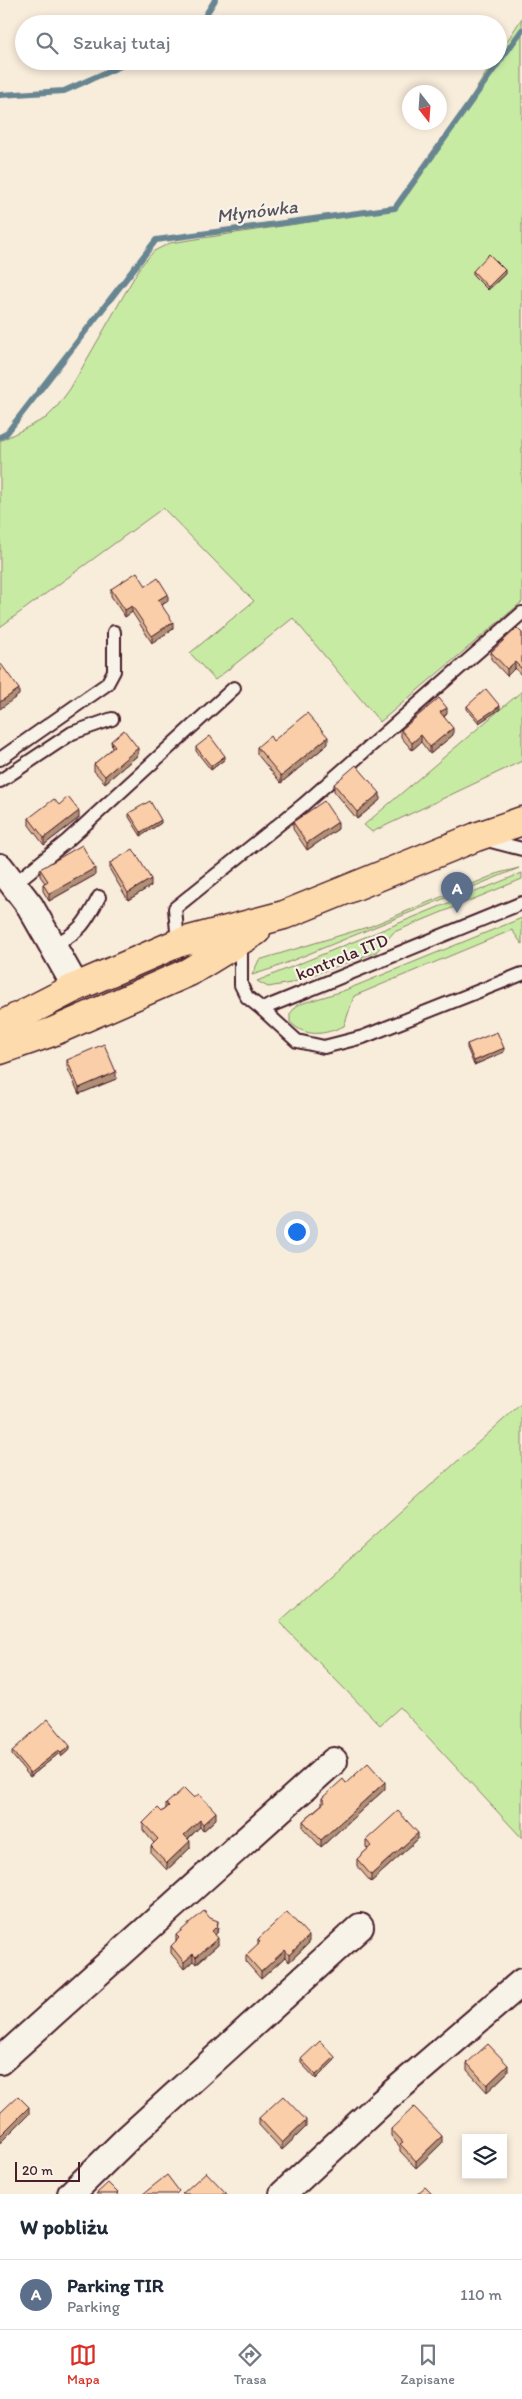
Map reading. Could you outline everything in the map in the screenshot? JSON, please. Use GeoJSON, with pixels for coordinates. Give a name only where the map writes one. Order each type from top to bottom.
{"type":"FeatureCollection","features":[{"type":"Feature","properties":{"kind":"main road"},"geometry":{"type":"LineString","coordinates":[[0,1050],[52,1032],[189,972],[243,933],[520,820]]}},
{"type":"Feature","properties":{"kind":"main road"},"geometry":{"type":"LineString","coordinates":[[0,1026],[76,987],[178,943],[243,933]]}},
{"type":"Feature","properties":{"kind":"street"},"geometry":{"type":"LineString","coordinates":[[7,875],[30,906],[76,987]]}},
{"type":"Feature","properties":{"kind":"street"},"geometry":{"type":"LineString","coordinates":[[0,2061],[334,1761]]}},
{"type":"Feature","properties":{"kind":"street"},"geometry":{"type":"LineString","coordinates":[[71,2194],[129,2136],[360,1927]]}},
{"type":"Feature","properties":{"kind":"street"},"geometry":{"type":"LineString","coordinates":[[284,2194],[380,2104],[522,1982]]}},
{"type":"Feature","properties":{"kind":"lane"},"geometry":{"type":"LineString","coordinates":[[178,943],[175,908],[303,805],[522,612]]}},
{"type":"Feature","properties":{"kind":"lane"},"geometry":{"type":"LineString","coordinates":[[0,759],[107,684],[114,671],[114,632]]}},
{"type":"Feature","properties":{"kind":"lane"},"geometry":{"type":"LineString","coordinates":[[7,875],[67,841],[234,688]]}},
{"type":"Feature","properties":{"kind":"lane"},"geometry":{"type":"LineString","coordinates":[[0,780],[72,732],[112,719]]}},
{"type":"Feature","properties":{"kind":"lane"},"geometry":{"type":"LineString","coordinates":[[476,837],[522,849]]}},
{"type":"Feature","properties":{"kind":"lane"},"geometry":{"type":"LineString","coordinates":[[52,946],[68,938],[84,925],[100,897]]}},
{"type":"Feature","properties":{"kind":"lane","name":"kontrola ITD"},"geometry":{"type":"LineString","coordinates":[[262,1009],[522,902]]}},
{"type":"Feature","properties":{"kind":"lane"},"geometry":{"type":"LineString","coordinates":[[243,933],[241,985],[247,997],[297,1041],[324,1047],[362,1037],[522,974]]}},
{"type":"Feature","properties":{"kind":"green space"},"geometry":{"type":"Polygon","coordinates":[[[522,18],[522,602],[380,722],[293,618],[215,680],[190,653],[254,601],[163,508],[0,627],[0,441],[46,418],[56,408],[70,389],[140,267],[154,251],[170,243],[368,213],[394,206],[409,193],[488,70],[507,70],[507,41],[522,18]]]}},
{"type":"Feature","properties":{"kind":"green space"},"geometry":{"type":"Polygon","coordinates":[[[522,691],[522,761],[372,832],[364,825],[522,691]]]}},
{"type":"Feature","properties":{"kind":"green space"},"geometry":{"type":"Polygon","coordinates":[[[519,868],[274,968],[252,975],[259,960],[371,926],[499,873],[519,868]]]}},
{"type":"Feature","properties":{"kind":"green space"},"geometry":{"type":"Polygon","coordinates":[[[522,873],[522,879],[394,932],[376,952],[291,983],[268,987],[257,981],[522,873]]]}},
{"type":"Feature","properties":{"kind":"green space"},"geometry":{"type":"Polygon","coordinates":[[[522,918],[522,944],[512,930],[354,996],[344,1026],[322,1033],[309,1033],[302,1031],[290,1022],[290,1014],[297,1005],[343,991],[522,918]]]}},
{"type":"Feature","properties":{"kind":"green space"},"geometry":{"type":"Polygon","coordinates":[[[522,1403],[522,1838],[400,1707],[380,1725],[279,1622],[522,1403]]]}},
{"type":"Feature","properties":{"kind":"building"},"geometry":{"type":"Polygon","coordinates":[[[489,254],[505,270],[488,287],[473,271],[489,254]]]}},
{"type":"Feature","properties":{"kind":"building"},"geometry":{"type":"Polygon","coordinates":[[[137,572],[146,586],[158,578],[168,594],[158,600],[173,622],[152,636],[132,606],[125,610],[111,589],[137,572]]]}},
{"type":"Feature","properties":{"kind":"building"},"geometry":{"type":"Polygon","coordinates":[[[517,628],[522,633],[522,667],[515,662],[507,669],[491,652],[517,628]]]}},
{"type":"Feature","properties":{"kind":"building"},"geometry":{"type":"Polygon","coordinates":[[[0,665],[19,689],[0,702],[0,665]]]}},
{"type":"Feature","properties":{"kind":"building"},"geometry":{"type":"Polygon","coordinates":[[[486,689],[500,706],[479,720],[467,706],[486,689]]]}},
{"type":"Feature","properties":{"kind":"building"},"geometry":{"type":"Polygon","coordinates":[[[439,698],[447,708],[440,712],[453,728],[430,747],[421,735],[412,743],[401,730],[439,698]]]}},
{"type":"Feature","properties":{"kind":"building"},"geometry":{"type":"Polygon","coordinates":[[[307,713],[328,737],[281,776],[257,747],[270,736],[273,741],[307,713]]]}},
{"type":"Feature","properties":{"kind":"building"},"geometry":{"type":"Polygon","coordinates":[[[124,730],[138,748],[105,776],[94,764],[115,746],[111,741],[124,730]]]}},
{"type":"Feature","properties":{"kind":"building"},"geometry":{"type":"Polygon","coordinates":[[[210,736],[225,756],[211,766],[196,747],[210,736]]]}},
{"type":"Feature","properties":{"kind":"building"},"geometry":{"type":"Polygon","coordinates":[[[356,765],[380,793],[357,812],[334,784],[356,765]]]}},
{"type":"Feature","properties":{"kind":"building"},"geometry":{"type":"Polygon","coordinates":[[[68,797],[79,811],[44,838],[29,818],[54,799],[59,805],[68,797]]]}},
{"type":"Feature","properties":{"kind":"building"},"geometry":{"type":"Polygon","coordinates":[[[150,801],[161,820],[141,832],[129,813],[150,801]]]}},
{"type":"Feature","properties":{"kind":"building"},"geometry":{"type":"Polygon","coordinates":[[[324,801],[338,822],[307,843],[293,822],[324,801]]]}},
{"type":"Feature","properties":{"kind":"building"},"geometry":{"type":"Polygon","coordinates":[[[82,845],[95,868],[49,894],[43,884],[48,881],[40,869],[82,845]]]}},
{"type":"Feature","properties":{"kind":"building"},"geometry":{"type":"Polygon","coordinates":[[[133,849],[151,879],[128,893],[110,863],[133,849]]]}},
{"type":"Feature","properties":{"kind":"building"},"geometry":{"type":"Polygon","coordinates":[[[497,1032],[504,1048],[474,1061],[467,1044],[497,1032]]]}},
{"type":"Feature","properties":{"kind":"building"},"geometry":{"type":"Polygon","coordinates":[[[104,1044],[116,1072],[79,1088],[67,1060],[104,1044]]]}},
{"type":"Feature","properties":{"kind":"building"},"geometry":{"type":"Polygon","coordinates":[[[48,1719],[70,1746],[61,1753],[58,1751],[30,1773],[12,1751],[48,1719]]]}},
{"type":"Feature","properties":{"kind":"building"},"geometry":{"type":"Polygon","coordinates":[[[368,1763],[385,1782],[321,1840],[303,1821],[325,1802],[322,1798],[343,1779],[346,1783],[368,1763]]]}},
{"type":"Feature","properties":{"kind":"building"},"geometry":{"type":"Polygon","coordinates":[[[184,1788],[194,1798],[199,1794],[216,1812],[203,1824],[200,1820],[184,1835],[190,1841],[167,1863],[151,1846],[158,1839],[143,1823],[158,1808],[162,1812],[169,1806],[166,1804],[184,1788]]]}},
{"type":"Feature","properties":{"kind":"building"},"geometry":{"type":"Polygon","coordinates":[[[398,1811],[418,1833],[371,1875],[357,1859],[371,1846],[366,1840],[398,1811]]]}},
{"type":"Feature","properties":{"kind":"building"},"geometry":{"type":"Polygon","coordinates":[[[204,1911],[210,1918],[218,1921],[217,1926],[212,1931],[218,1938],[196,1957],[193,1954],[184,1962],[171,1946],[179,1938],[176,1935],[204,1911]]]}},
{"type":"Feature","properties":{"kind":"building"},"geometry":{"type":"Polygon","coordinates":[[[287,1912],[309,1936],[289,1955],[285,1950],[261,1972],[246,1955],[260,1942],[258,1939],[287,1912]]]}},
{"type":"Feature","properties":{"kind":"building"},"geometry":{"type":"Polygon","coordinates":[[[320,2041],[335,2057],[316,2075],[301,2059],[320,2041]]]}},
{"type":"Feature","properties":{"kind":"building"},"geometry":{"type":"Polygon","coordinates":[[[488,2044],[508,2065],[487,2085],[467,2063],[488,2044]]]}},
{"type":"Feature","properties":{"kind":"building"},"geometry":{"type":"Polygon","coordinates":[[[18,2096],[29,2107],[0,2136],[0,2113],[18,2096]]]}},
{"type":"Feature","properties":{"kind":"building"},"geometry":{"type":"Polygon","coordinates":[[[283,2096],[306,2120],[282,2143],[259,2118],[283,2096]]]}},
{"type":"Feature","properties":{"kind":"building"},"geometry":{"type":"Polygon","coordinates":[[[414,2107],[442,2136],[416,2161],[400,2144],[403,2142],[391,2129],[414,2107]]]}},
{"type":"Feature","properties":{"kind":"building"},"geometry":{"type":"Polygon","coordinates":[[[206,2172],[227,2194],[182,2194],[206,2172]]]}},
{"type":"Feature","properties":{"kind":"building"},"geometry":{"type":"Polygon","coordinates":[[[167,2175],[179,2191],[176,2194],[143,2194],[167,2175]]]}},
{"type":"Feature","properties":{"kind":"building"},"geometry":{"type":"Polygon","coordinates":[[[108,2183],[119,2194],[96,2194],[108,2183]]]}},
{"type":"Feature","properties":{"kind":"building"},"geometry":{"type":"Polygon","coordinates":[[[425,2187],[432,2194],[417,2194],[425,2187]]]}},
{"type":"Feature","properties":{"kind":"waterway"},"geometry":{"type":"LineString","coordinates":[[206,15],[215,0]]}},
{"type":"Feature","properties":{"kind":"waterway","name":"Młynówka"},"geometry":{"type":"LineString","coordinates":[[507,51],[522,30]]}},
{"type":"Feature","properties":{"kind":"waterway"},"geometry":{"type":"LineString","coordinates":[[0,95],[64,91],[112,70]]}},
{"type":"Feature","properties":{"kind":"waterway","name":"Młynówka"},"geometry":{"type":"LineString","coordinates":[[0,437],[6,434],[156,240],[395,208],[493,70]]}},
{"type":"Feature","properties":{"kind":"place","name":"Parking TIR"},"geometry":{"type":"Point","coordinates":[457,913]}}]}
